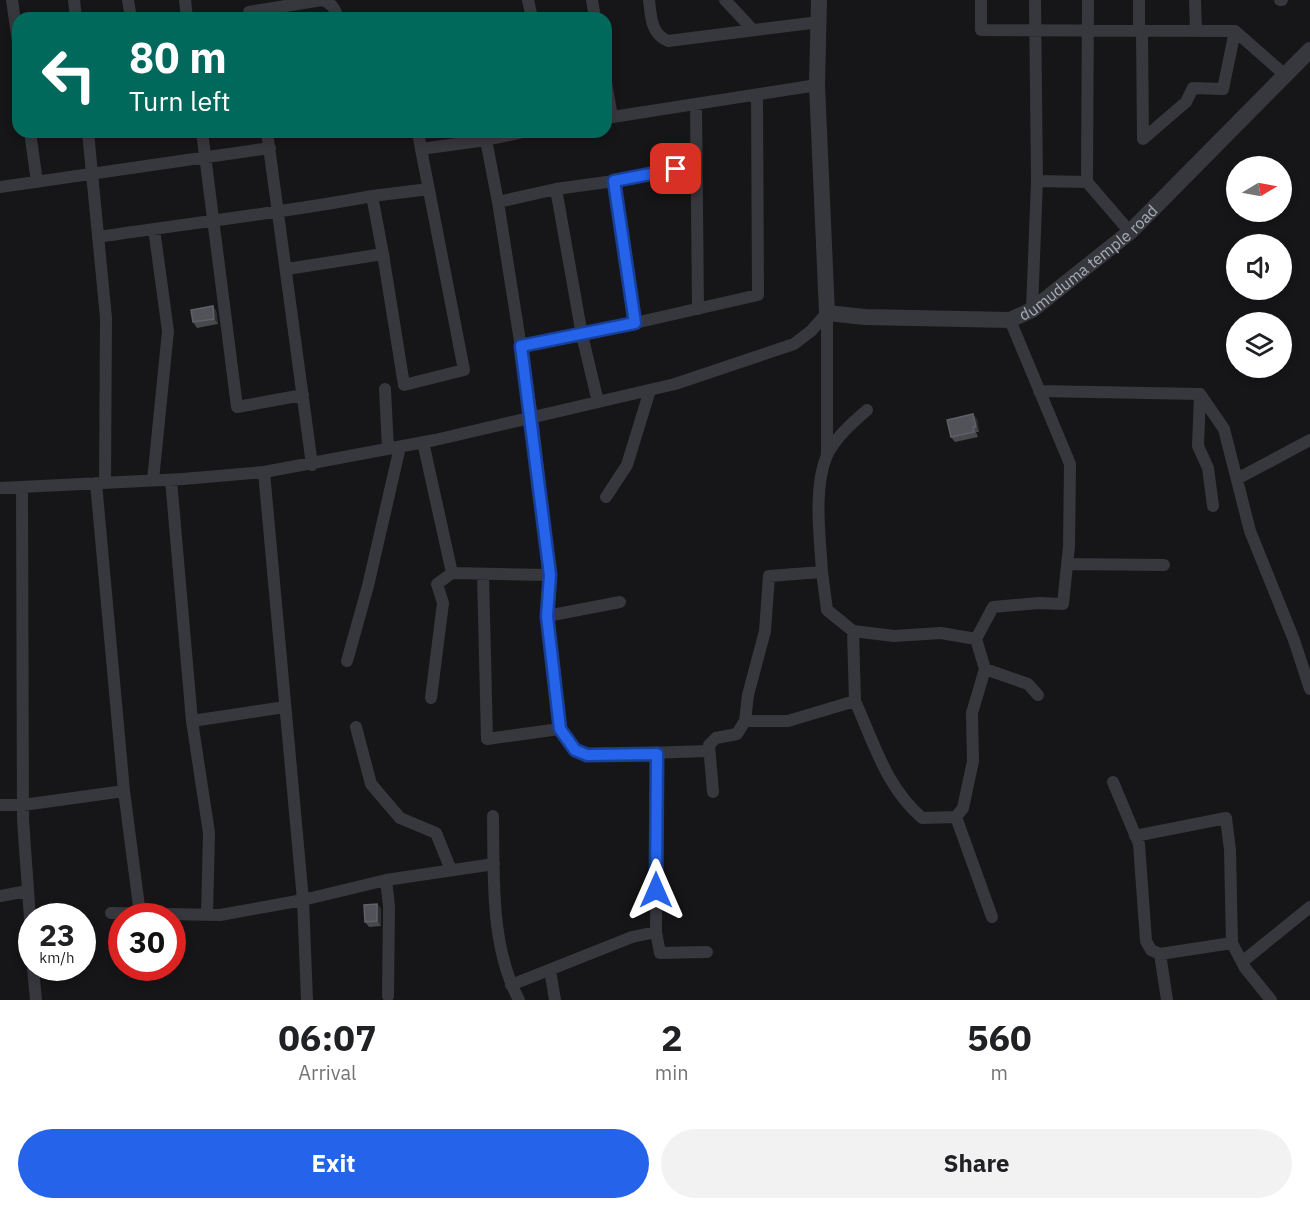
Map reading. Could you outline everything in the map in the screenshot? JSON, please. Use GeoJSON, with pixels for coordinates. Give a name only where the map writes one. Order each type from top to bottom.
{"type":"FeatureCollection","features":[{"type":"Feature","properties":{"kind":"street"},"geometry":{"type":"LineString","coordinates":[[249,10],[322,0],[329,2],[336,12]]}},
{"type":"Feature","properties":{"kind":"street"},"geometry":{"type":"LineString","coordinates":[[649,0],[655,32],[659,37],[668,41],[819,22]]}},
{"type":"Feature","properties":{"kind":"street"},"geometry":{"type":"LineString","coordinates":[[725,0],[753,30]]}},
{"type":"Feature","properties":{"kind":"street"},"geometry":{"type":"LineString","coordinates":[[819,0],[817,85],[827,314],[827,456],[819,497],[822,572],[827,610],[853,631],[894,636],[942,633],[976,639]]}},
{"type":"Feature","properties":{"kind":"street"},"geometry":{"type":"LineString","coordinates":[[981,0],[981,30],[1235,31],[1285,75]]}},
{"type":"Feature","properties":{"kind":"street"},"geometry":{"type":"LineString","coordinates":[[1032,310],[1037,181],[1035,0]]}},
{"type":"Feature","properties":{"kind":"street"},"geometry":{"type":"LineString","coordinates":[[1088,0],[1087,182],[1130,232]]}},
{"type":"Feature","properties":{"kind":"street"},"geometry":{"type":"LineString","coordinates":[[1139,0],[1143,139],[1186,102],[1193,88],[1222,89],[1235,31]]}},
{"type":"Feature","properties":{"kind":"street"},"geometry":{"type":"LineString","coordinates":[[1195,0],[1196,31]]}},
{"type":"Feature","properties":{"kind":"street","name":"dumuduma temple road"},"geometry":{"type":"LineString","coordinates":[[827,314],[1010,320],[1032,310],[1130,232],[1310,50]]}},
{"type":"Feature","properties":{"kind":"street"},"geometry":{"type":"LineString","coordinates":[[612,117],[817,85]]}},
{"type":"Feature","properties":{"kind":"street"},"geometry":{"type":"LineString","coordinates":[[521,346],[582,335],[758,295],[757,94]]}},
{"type":"Feature","properties":{"kind":"street"},"geometry":{"type":"LineString","coordinates":[[696,104],[698,309]]}},
{"type":"Feature","properties":{"kind":"street"},"geometry":{"type":"LineString","coordinates":[[31,138],[37,182]]}},
{"type":"Feature","properties":{"kind":"street"},"geometry":{"type":"LineString","coordinates":[[89,138],[106,318],[101,483],[124,791],[139,903]]}},
{"type":"Feature","properties":{"kind":"street"},"geometry":{"type":"LineString","coordinates":[[203,138],[237,407],[303,396]]}},
{"type":"Feature","properties":{"kind":"street"},"geometry":{"type":"LineString","coordinates":[[268,138],[312,465]]}},
{"type":"Feature","properties":{"kind":"street"},"geometry":{"type":"LineString","coordinates":[[372,196],[404,385],[464,370],[419,138]]}},
{"type":"Feature","properties":{"kind":"street"},"geometry":{"type":"LineString","coordinates":[[421,149],[496,138]]}},
{"type":"Feature","properties":{"kind":"street"},"geometry":{"type":"LineString","coordinates":[[486,140],[532,417],[550,575],[547,616],[560,729],[575,750],[587,755],[708,751]]}},
{"type":"Feature","properties":{"kind":"street"},"geometry":{"type":"LineString","coordinates":[[0,187],[270,148]]}},
{"type":"Feature","properties":{"kind":"street"},"geometry":{"type":"LineString","coordinates":[[498,202],[556,189],[614,181],[696,165]]}},
{"type":"Feature","properties":{"kind":"street"},"geometry":{"type":"LineString","coordinates":[[614,181],[635,323]]}},
{"type":"Feature","properties":{"kind":"street"},"geometry":{"type":"LineString","coordinates":[[1037,181],[1087,182]]}},
{"type":"Feature","properties":{"kind":"street"},"geometry":{"type":"LineString","coordinates":[[99,237],[214,219],[280,213],[372,196],[429,189]]}},
{"type":"Feature","properties":{"kind":"street"},"geometry":{"type":"LineString","coordinates":[[556,189],[582,335],[598,402]]}},
{"type":"Feature","properties":{"kind":"street"},"geometry":{"type":"LineString","coordinates":[[153,480],[168,331],[154,228]]}},
{"type":"Feature","properties":{"kind":"street"},"geometry":{"type":"LineString","coordinates":[[286,269],[383,254]]}},
{"type":"Feature","properties":{"kind":"street"},"geometry":{"type":"LineString","coordinates":[[0,488],[171,480],[264,472],[312,465],[423,442],[675,384],[794,344],[812,331],[827,314]]}},
{"type":"Feature","properties":{"kind":"street"},"geometry":{"type":"LineString","coordinates":[[956,817],[963,808],[973,761],[972,713],[985,669],[976,639],[993,608],[1063,604],[1070,464],[1010,320]]}},
{"type":"Feature","properties":{"kind":"street"},"geometry":{"type":"LineString","coordinates":[[346,661],[368,586],[394,448],[384,389]]}},
{"type":"Feature","properties":{"kind":"street"},"geometry":{"type":"LineString","coordinates":[[606,497],[627,465],[650,390]]}},
{"type":"Feature","properties":{"kind":"street"},"geometry":{"type":"LineString","coordinates":[[1039,391],[1200,394]]}},
{"type":"Feature","properties":{"kind":"street"},"geometry":{"type":"LineString","coordinates":[[1200,394],[1224,429],[1250,531],[1294,640],[1310,689]]}},
{"type":"Feature","properties":{"kind":"street"},"geometry":{"type":"LineString","coordinates":[[1200,394],[1198,446],[1208,468],[1213,506]]}},
{"type":"Feature","properties":{"kind":"street"},"geometry":{"type":"LineString","coordinates":[[827,456],[842,432],[867,410]]}},
{"type":"Feature","properties":{"kind":"street"},"geometry":{"type":"LineString","coordinates":[[1237,479],[1310,440]]}},
{"type":"Feature","properties":{"kind":"street"},"geometry":{"type":"LineString","coordinates":[[423,442],[452,573]]}},
{"type":"Feature","properties":{"kind":"street"},"geometry":{"type":"LineString","coordinates":[[264,472],[303,900],[307,1000]]}},
{"type":"Feature","properties":{"kind":"street"},"geometry":{"type":"LineString","coordinates":[[171,480],[192,721],[209,833],[207,915]]}},
{"type":"Feature","properties":{"kind":"street"},"geometry":{"type":"LineString","coordinates":[[22,488],[23,805],[28,903]]}},
{"type":"Feature","properties":{"kind":"street"},"geometry":{"type":"LineString","coordinates":[[1066,564],[1164,565]]}},
{"type":"Feature","properties":{"kind":"street"},"geometry":{"type":"LineString","coordinates":[[712,792],[708,751],[712,740],[737,734],[745,721],[748,695],[765,631],[769,576],[822,572]]}},
{"type":"Feature","properties":{"kind":"street"},"geometry":{"type":"LineString","coordinates":[[431,698],[443,603],[437,584],[452,573],[550,575]]}},
{"type":"Feature","properties":{"kind":"street"},"geometry":{"type":"LineString","coordinates":[[483,574],[487,739],[560,729]]}},
{"type":"Feature","properties":{"kind":"street"},"geometry":{"type":"LineString","coordinates":[[547,616],[620,602]]}},
{"type":"Feature","properties":{"kind":"street"},"geometry":{"type":"LineString","coordinates":[[853,631],[855,701],[891,785],[907,806],[922,818],[956,817]]}},
{"type":"Feature","properties":{"kind":"street"},"geometry":{"type":"LineString","coordinates":[[985,669],[1028,684],[1038,695]]}},
{"type":"Feature","properties":{"kind":"street"},"geometry":{"type":"LineString","coordinates":[[745,721],[788,721],[855,701]]}},
{"type":"Feature","properties":{"kind":"street"},"geometry":{"type":"LineString","coordinates":[[192,721],[285,706]]}},
{"type":"Feature","properties":{"kind":"street"},"geometry":{"type":"LineString","coordinates":[[356,727],[371,784],[400,818],[436,833],[451,870]]}},
{"type":"Feature","properties":{"kind":"street"},"geometry":{"type":"LineString","coordinates":[[657,754],[656,932],[660,953],[707,952]]}},
{"type":"Feature","properties":{"kind":"street"},"geometry":{"type":"LineString","coordinates":[[1113,782],[1139,844],[1146,940],[1151,950],[1160,954],[1232,943]]}},
{"type":"Feature","properties":{"kind":"street"},"geometry":{"type":"LineString","coordinates":[[0,805],[23,805],[124,791]]}},
{"type":"Feature","properties":{"kind":"street"},"geometry":{"type":"LineString","coordinates":[[493,816],[494,864],[503,964],[519,1000]]}},
{"type":"Feature","properties":{"kind":"street"},"geometry":{"type":"LineString","coordinates":[[956,817],[992,917]]}},
{"type":"Feature","properties":{"kind":"street"},"geometry":{"type":"LineString","coordinates":[[1135,836],[1226,818],[1230,850],[1232,943],[1242,962],[1271,1000]]}},
{"type":"Feature","properties":{"kind":"street"},"geometry":{"type":"LineString","coordinates":[[186,915],[207,915],[303,900],[386,880],[494,864]]}},
{"type":"Feature","properties":{"kind":"street"},"geometry":{"type":"LineString","coordinates":[[386,880],[389,906],[388,996]]}},
{"type":"Feature","properties":{"kind":"street"},"geometry":{"type":"LineString","coordinates":[[0,896],[27,891]]}},
{"type":"Feature","properties":{"kind":"street"},"geometry":{"type":"LineString","coordinates":[[1242,962],[1310,907]]}},
{"type":"Feature","properties":{"kind":"street"},"geometry":{"type":"LineString","coordinates":[[511,985],[632,937],[656,932]]}},
{"type":"Feature","properties":{"kind":"street"},"geometry":{"type":"LineString","coordinates":[[1160,954],[1167,1000]]}},
{"type":"Feature","properties":{"kind":"street"},"geometry":{"type":"LineString","coordinates":[[550,970],[555,1000]]}},
{"type":"Feature","properties":{"kind":"street"},"geometry":{"type":"LineString","coordinates":[[34,981],[36,1000]]}},
{"type":"Feature","properties":{"kind":"building"},"geometry":{"type":"Polygon","coordinates":[[[213,306],[214,319],[193,322],[191,310],[213,306]]]}},
{"type":"Feature","properties":{"kind":"building"},"geometry":{"type":"Polygon","coordinates":[[[973,414],[976,427],[973,427],[974,432],[951,437],[947,420],[973,414]]]}},
{"type":"Feature","properties":{"kind":"building"},"geometry":{"type":"Polygon","coordinates":[[[377,904],[377,921],[365,922],[364,905],[377,904]]]}},
{"type":"Feature","properties":{"kind":"route"},"geometry":{"type":"LineString","coordinates":[[656,890],[657,754],[587,755],[575,750],[560,729],[547,616],[550,575],[532,417],[521,346],[635,323],[614,181],[676,169]]}}]}
